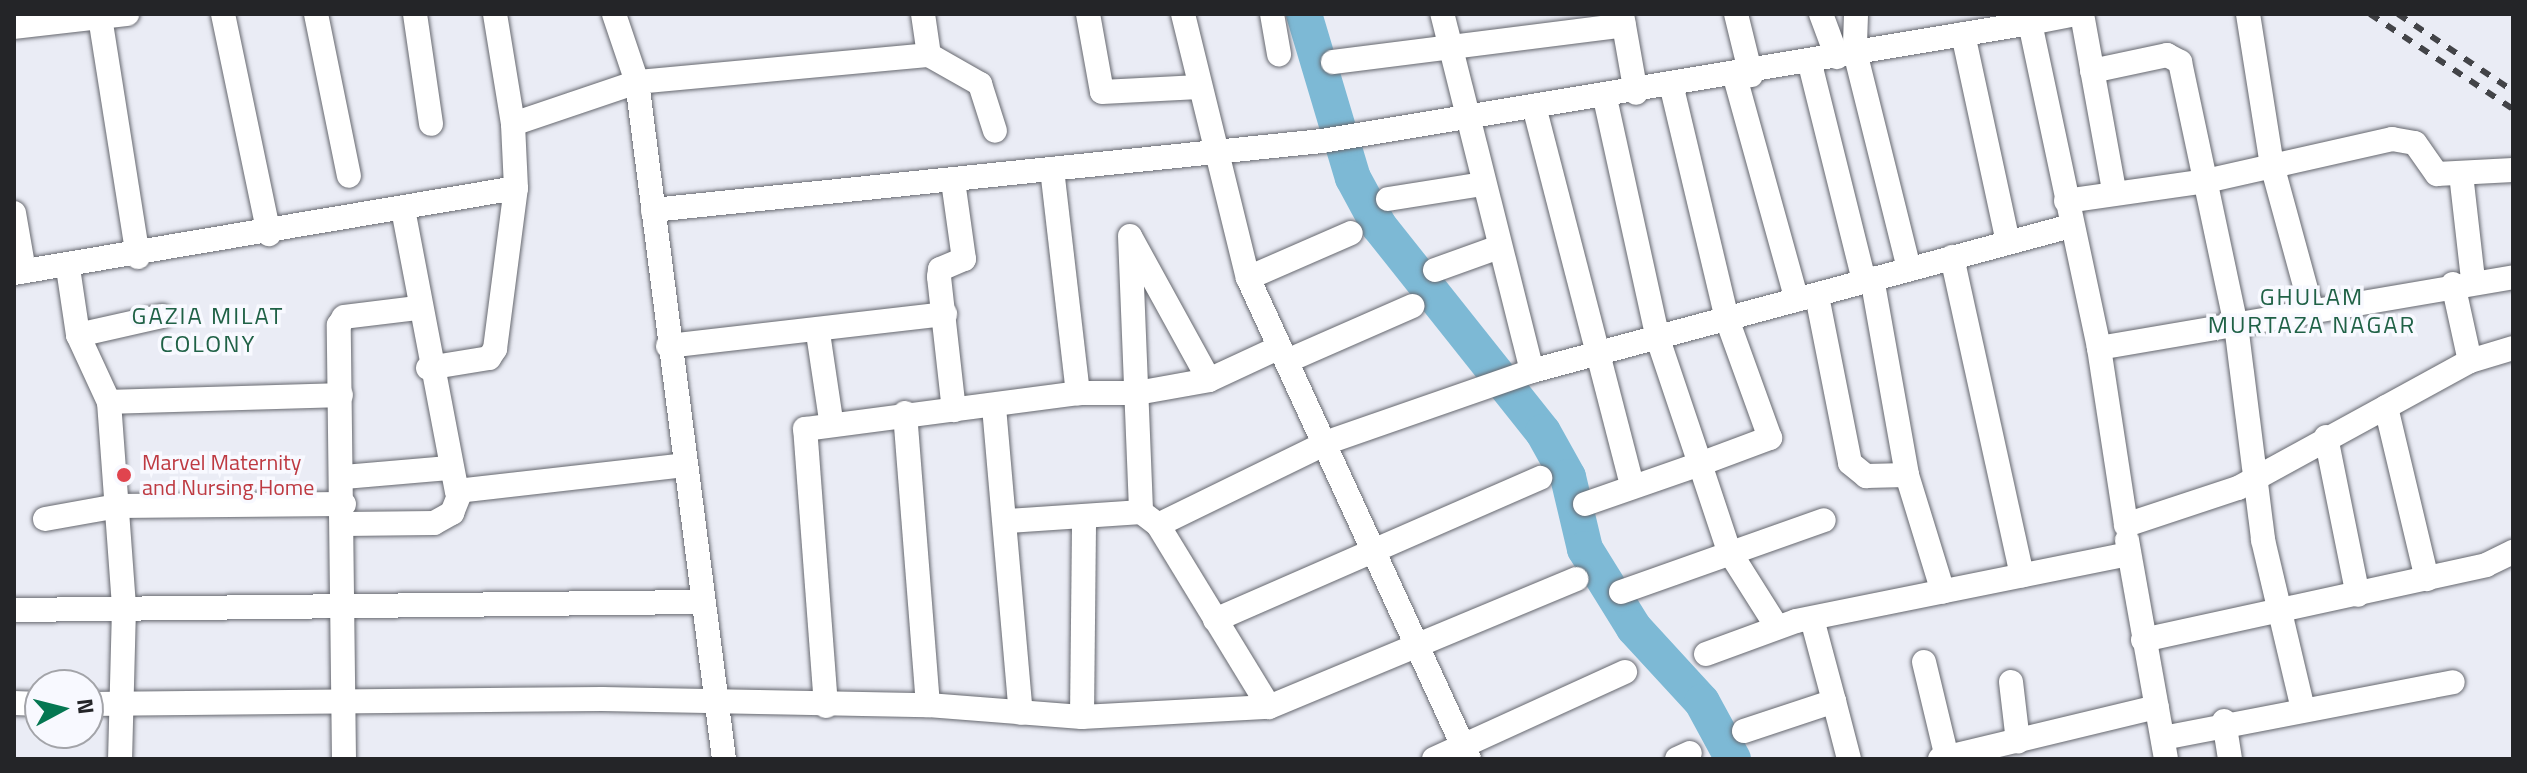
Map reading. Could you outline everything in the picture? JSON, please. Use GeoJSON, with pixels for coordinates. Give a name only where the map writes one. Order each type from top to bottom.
{"type":"FeatureCollection","features":[{"type":"Feature","properties":{"kind":"street"},"geometry":{"type":"LineString","coordinates":[[223,14],[269,234]]}},
{"type":"Feature","properties":{"kind":"street"},"geometry":{"type":"LineString","coordinates":[[316,14],[349,176]]}},
{"type":"Feature","properties":{"kind":"street"},"geometry":{"type":"LineString","coordinates":[[415,14],[431,124]]}},
{"type":"Feature","properties":{"kind":"street"},"geometry":{"type":"LineString","coordinates":[[428,368],[489,358],[495,349],[516,188],[513,124],[495,14]]}},
{"type":"Feature","properties":{"kind":"street"},"geometry":{"type":"LineString","coordinates":[[614,14],[637,82],[685,465],[698,602],[724,759]]}},
{"type":"Feature","properties":{"kind":"street"},"geometry":{"type":"LineString","coordinates":[[923,14],[929,55]]}},
{"type":"Feature","properties":{"kind":"street"},"geometry":{"type":"LineString","coordinates":[[1088,14],[1102,92],[1199,87]]}},
{"type":"Feature","properties":{"kind":"street"},"geometry":{"type":"LineString","coordinates":[[1183,14],[1248,278],[1328,442],[1416,646],[1466,752]]}},
{"type":"Feature","properties":{"kind":"street"},"geometry":{"type":"LineString","coordinates":[[1272,14],[1279,54]]}},
{"type":"Feature","properties":{"kind":"street"},"geometry":{"type":"LineString","coordinates":[[1442,14],[1499,247],[1523,375]]}},
{"type":"Feature","properties":{"kind":"street"},"geometry":{"type":"LineString","coordinates":[[1736,14],[1743,76],[1807,298],[1850,463],[1866,476],[1907,475]]}},
{"type":"Feature","properties":{"kind":"street"},"geometry":{"type":"LineString","coordinates":[[1821,14],[1846,55],[1909,269]]}},
{"type":"Feature","properties":{"kind":"street"},"geometry":{"type":"LineString","coordinates":[[653,210],[1322,141],[1465,115],[1672,88],[2023,21],[2076,14]]}},
{"type":"Feature","properties":{"kind":"street"},"geometry":{"type":"LineString","coordinates":[[2082,14],[2114,190]]}},
{"type":"Feature","properties":{"kind":"street"},"geometry":{"type":"LineString","coordinates":[[2248,14],[2272,165],[2312,311]]}},
{"type":"Feature","properties":{"kind":"street"},"geometry":{"type":"LineString","coordinates":[[14,27],[117,15],[138,257]]}},
{"type":"Feature","properties":{"kind":"street"},"geometry":{"type":"LineString","coordinates":[[1846,55],[1856,15]]}},
{"type":"Feature","properties":{"kind":"street"},"geometry":{"type":"LineString","coordinates":[[1333,62],[1452,50],[1623,20],[1636,93]]}},
{"type":"Feature","properties":{"kind":"street"},"geometry":{"type":"LineString","coordinates":[[2023,21],[2099,348],[2126,525],[2127,554],[2164,749],[2224,721],[2453,682]]}},
{"type":"Feature","properties":{"kind":"street"},"geometry":{"type":"LineString","coordinates":[[1963,34],[2008,242]]}},
{"type":"Feature","properties":{"kind":"street"},"geometry":{"type":"LineString","coordinates":[[513,124],[637,82],[929,55],[980,84],[995,131]]}},
{"type":"Feature","properties":{"kind":"street"},"geometry":{"type":"LineString","coordinates":[[2092,71],[2176,55],[2236,325],[2252,481],[2303,709]]}},
{"type":"Feature","properties":{"kind":"street"},"geometry":{"type":"LineString","coordinates":[[1810,64],[1868,280],[1907,475],[1943,592]]}},
{"type":"Feature","properties":{"kind":"street"},"geometry":{"type":"LineString","coordinates":[[1585,504],[1770,438],[1727,319],[1672,88]]}},
{"type":"Feature","properties":{"kind":"street"},"geometry":{"type":"LineString","coordinates":[[1605,98],[1658,339],[1729,551],[1777,627]]}},
{"type":"Feature","properties":{"kind":"street"},"geometry":{"type":"LineString","coordinates":[[1534,106],[1632,486]]}},
{"type":"Feature","properties":{"kind":"street"},"geometry":{"type":"LineString","coordinates":[[2066,201],[2114,190],[2206,181],[2404,138],[2428,169],[2461,174],[2513,170]]}},
{"type":"Feature","properties":{"kind":"street"},"geometry":{"type":"LineString","coordinates":[[1052,169],[1078,393]]}},
{"type":"Feature","properties":{"kind":"street"},"geometry":{"type":"LineString","coordinates":[[2461,174],[2463,282],[2470,361]]}},
{"type":"Feature","properties":{"kind":"street"},"geometry":{"type":"LineString","coordinates":[[953,181],[964,259],[940,269],[954,410]]}},
{"type":"Feature","properties":{"kind":"street"},"geometry":{"type":"LineString","coordinates":[[1388,199],[1483,184]]}},
{"type":"Feature","properties":{"kind":"street"},"geometry":{"type":"LineString","coordinates":[[14,213],[19,272],[138,257],[516,188]]}},
{"type":"Feature","properties":{"kind":"street"},"geometry":{"type":"LineString","coordinates":[[45,519],[117,506],[344,514],[434,523],[452,513],[460,493],[449,468],[428,368],[403,209]]}},
{"type":"Feature","properties":{"kind":"street"},"geometry":{"type":"LineString","coordinates":[[1009,521],[1084,516],[1150,519],[1328,442],[1477,389],[2071,226]]}},
{"type":"Feature","properties":{"kind":"street"},"geometry":{"type":"LineString","coordinates":[[1248,278],[1351,233]]}},
{"type":"Feature","properties":{"kind":"street"},"geometry":{"type":"LineString","coordinates":[[1209,380],[1130,236],[1137,393],[1150,519],[1269,707]]}},
{"type":"Feature","properties":{"kind":"street"},"geometry":{"type":"LineString","coordinates":[[1435,270],[1499,247]]}},
{"type":"Feature","properties":{"kind":"street"},"geometry":{"type":"LineString","coordinates":[[1952,257],[2022,575]]}},
{"type":"Feature","properties":{"kind":"street"},"geometry":{"type":"LineString","coordinates":[[68,268],[78,335],[109,402],[124,608],[120,759]]}},
{"type":"Feature","properties":{"kind":"street"},"geometry":{"type":"LineString","coordinates":[[2099,348],[2463,282],[2513,277]]}},
{"type":"Feature","properties":{"kind":"street"},"geometry":{"type":"LineString","coordinates":[[826,706],[801,436],[831,420],[994,407],[1078,393],[1137,393],[1209,380],[1412,306]]}},
{"type":"Feature","properties":{"kind":"street"},"geometry":{"type":"LineString","coordinates":[[344,759],[347,610],[340,320],[417,308]]}},
{"type":"Feature","properties":{"kind":"street"},"geometry":{"type":"LineString","coordinates":[[668,346],[818,333],[945,314]]}},
{"type":"Feature","properties":{"kind":"street"},"geometry":{"type":"LineString","coordinates":[[78,335],[162,316]]}},
{"type":"Feature","properties":{"kind":"street"},"geometry":{"type":"LineString","coordinates":[[818,333],[831,420]]}},
{"type":"Feature","properties":{"kind":"street"},"geometry":{"type":"LineString","coordinates":[[2126,525],[2252,481],[2326,437],[2470,361],[2513,348]]}},
{"type":"Feature","properties":{"kind":"street"},"geometry":{"type":"LineString","coordinates":[[109,402],[341,395]]}},
{"type":"Feature","properties":{"kind":"street"},"geometry":{"type":"LineString","coordinates":[[994,407],[1009,521],[1021,713]]}},
{"type":"Feature","properties":{"kind":"street"},"geometry":{"type":"LineString","coordinates":[[2386,407],[2427,579]]}},
{"type":"Feature","properties":{"kind":"street"},"geometry":{"type":"LineString","coordinates":[[905,413],[928,705]]}},
{"type":"Feature","properties":{"kind":"street"},"geometry":{"type":"LineString","coordinates":[[2326,437],[2358,595]]}},
{"type":"Feature","properties":{"kind":"street"},"geometry":{"type":"LineString","coordinates":[[460,493],[685,465]]}},
{"type":"Feature","properties":{"kind":"street"},"geometry":{"type":"LineString","coordinates":[[344,477],[449,468]]}},
{"type":"Feature","properties":{"kind":"street"},"geometry":{"type":"LineString","coordinates":[[1215,620],[1374,546],[1540,478]]}},
{"type":"Feature","properties":{"kind":"street"},"geometry":{"type":"LineString","coordinates":[[1082,717],[1084,516]]}},
{"type":"Feature","properties":{"kind":"street"},"geometry":{"type":"LineString","coordinates":[[1621,592],[1729,551],[1824,520]]}},
{"type":"Feature","properties":{"kind":"street"},"geometry":{"type":"LineString","coordinates":[[2143,640],[2427,579],[2513,552]]}},
{"type":"Feature","properties":{"kind":"street"},"geometry":{"type":"LineString","coordinates":[[1706,654],[1777,627],[2127,554]]}},
{"type":"Feature","properties":{"kind":"street"},"geometry":{"type":"LineString","coordinates":[[104,704],[928,705],[1082,717],[1269,707],[1576,579]]}},
{"type":"Feature","properties":{"kind":"street"},"geometry":{"type":"LineString","coordinates":[[14,610],[347,610],[698,602]]}},
{"type":"Feature","properties":{"kind":"street"},"geometry":{"type":"LineString","coordinates":[[1812,619],[1849,759]]}},
{"type":"Feature","properties":{"kind":"street"},"geometry":{"type":"LineString","coordinates":[[1924,662],[1943,758],[2157,707]]}},
{"type":"Feature","properties":{"kind":"street"},"geometry":{"type":"LineString","coordinates":[[1434,759],[1466,752],[1625,672]]}},
{"type":"Feature","properties":{"kind":"street"},"geometry":{"type":"LineString","coordinates":[[2011,682],[2018,742]]}},
{"type":"Feature","properties":{"kind":"street"},"geometry":{"type":"LineString","coordinates":[[1744,731],[1834,701]]}},
{"type":"Feature","properties":{"kind":"street"},"geometry":{"type":"LineString","coordinates":[[2224,721],[2230,759]]}},
{"type":"Feature","properties":{"kind":"waterway"},"geometry":{"type":"LineString","coordinates":[[1304,14],[1353,178],[1379,226],[1543,432],[1568,477],[1585,549],[1634,628],[1702,702],[1733,759]]}},
{"type":"Feature","properties":{"kind":"railway"},"geometry":{"type":"LineString","coordinates":[[2370,14],[2513,109]]}},
{"type":"Feature","properties":{"kind":"railway"},"geometry":{"type":"LineString","coordinates":[[2398,14],[2513,91]]}},
{"type":"Feature","properties":{"kind":"place","name":"Marvel Maternity and Nursing Home"},"geometry":{"type":"Point","coordinates":[124,475]}},
{"type":"Feature","properties":{"kind":"district","name":"GHULAM MURTAZA NAGAR"},"geometry":{"type":"Point","coordinates":[2312,311]}},
{"type":"Feature","properties":{"kind":"district","name":"GAZIA MILAT COLONY"},"geometry":{"type":"Point","coordinates":[208,330]}}]}
